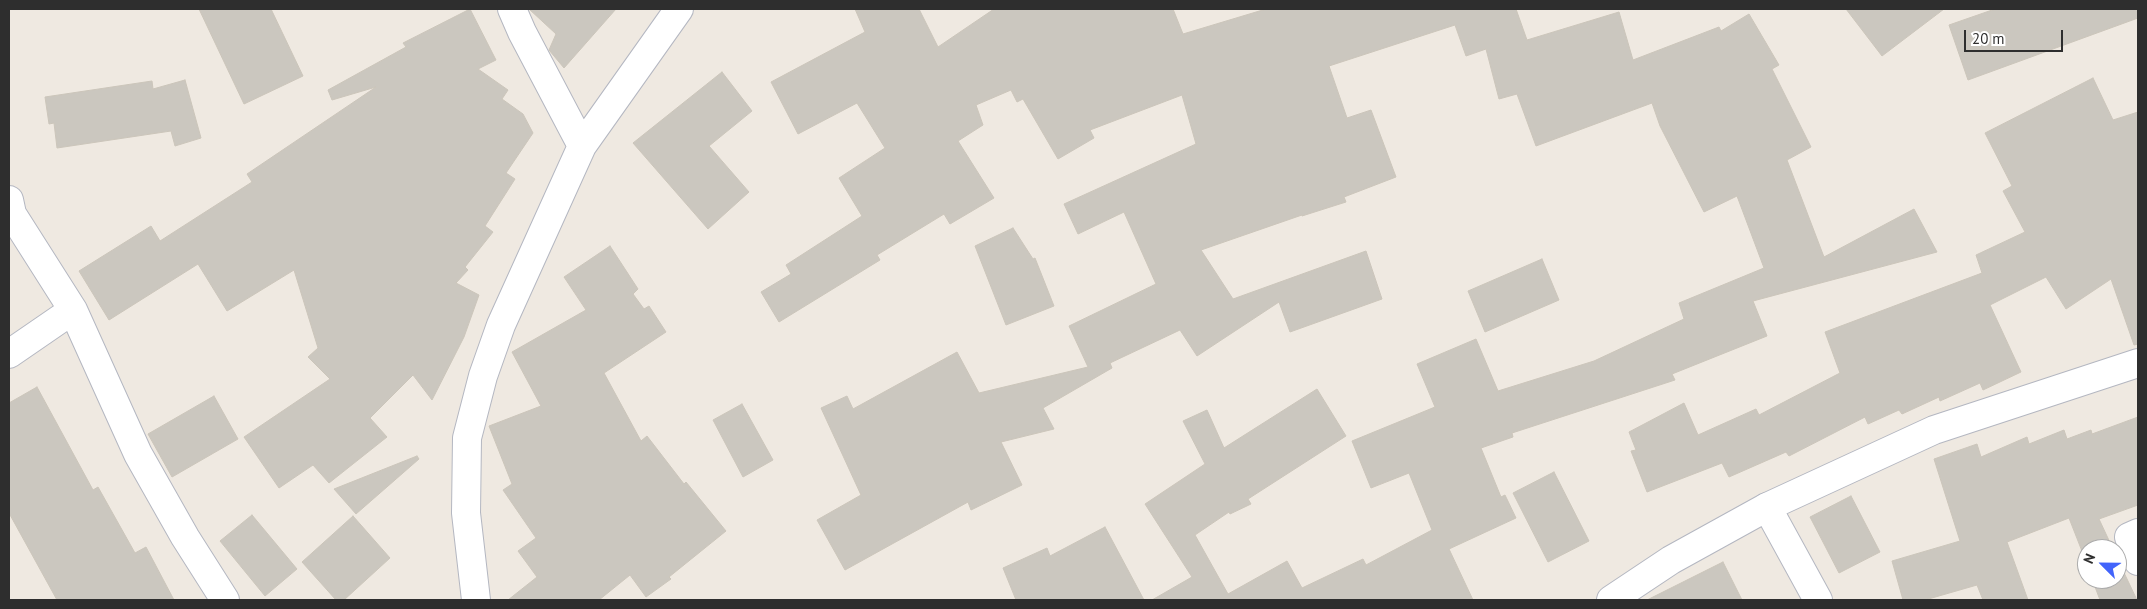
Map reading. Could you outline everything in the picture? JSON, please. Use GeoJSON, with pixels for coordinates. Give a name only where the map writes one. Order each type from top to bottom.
{"type":"FeatureCollection","features":[{"type":"Feature","properties":{"kind":"street"},"geometry":{"type":"LineString","coordinates":[[512,9],[522,32],[582,146]]}},
{"type":"Feature","properties":{"kind":"street"},"geometry":{"type":"LineString","coordinates":[[476,600],[466,513],[467,438],[483,376],[501,325],[582,146],[679,9]]}},
{"type":"Feature","properties":{"kind":"street"},"geometry":{"type":"LineString","coordinates":[[9,200],[12,214],[73,310],[138,454],[185,537],[226,600]]}},
{"type":"Feature","properties":{"kind":"street"},"geometry":{"type":"LineString","coordinates":[[9,354],[73,310]]}},
{"type":"Feature","properties":{"kind":"street"},"geometry":{"type":"LineString","coordinates":[[1611,600],[1671,560],[1767,507],[1934,430],[2138,362]]}},
{"type":"Feature","properties":{"kind":"street"},"geometry":{"type":"LineString","coordinates":[[1767,507],[1818,600]]}},
{"type":"Feature","properties":{"kind":"street"},"geometry":{"type":"LineString","coordinates":[[2138,533],[2129,537],[2138,561]]}},
{"type":"Feature","properties":{"kind":"building"},"geometry":{"type":"Polygon","coordinates":[[[199,9],[271,9],[303,76],[244,104],[199,9]]]}},
{"type":"Feature","properties":{"kind":"building"},"geometry":{"type":"Polygon","coordinates":[[[470,9],[496,60],[478,69],[508,90],[502,99],[523,114],[533,133],[506,173],[515,179],[485,226],[493,232],[465,267],[468,270],[456,283],[479,295],[464,337],[432,400],[413,375],[370,418],[387,437],[329,483],[313,465],[279,488],[244,437],[330,379],[308,357],[318,348],[294,270],[227,311],[198,264],[109,320],[79,271],[151,226],[160,241],[252,182],[247,174],[376,87],[332,100],[328,90],[406,47],[403,43],[470,9]]]}},
{"type":"Feature","properties":{"kind":"building"},"geometry":{"type":"Polygon","coordinates":[[[529,9],[616,9],[564,68],[549,50],[556,34],[529,9]]]}},
{"type":"Feature","properties":{"kind":"building"},"geometry":{"type":"Polygon","coordinates":[[[855,9],[919,9],[938,47],[994,9],[1173,9],[1183,34],[1266,9],[1516,9],[1527,40],[1619,12],[1633,60],[1719,27],[1721,31],[1749,14],[1779,65],[1772,69],[1811,147],[1787,160],[1824,257],[1914,209],[1937,252],[1753,301],[1767,336],[1672,374],[1675,380],[1512,433],[1513,437],[1481,448],[1501,497],[1505,495],[1516,518],[1449,549],[1473,600],[1152,600],[1192,577],[1145,504],[1205,464],[1183,421],[1207,410],[1224,448],[1317,389],[1346,436],[1248,499],[1251,504],[1230,514],[1229,512],[1195,535],[1228,594],[1287,561],[1302,588],[1363,559],[1366,565],[1432,530],[1409,473],[1371,488],[1352,441],[1435,407],[1417,364],[1476,339],[1498,391],[1594,361],[1684,319],[1679,303],[1764,268],[1737,196],[1704,212],[1660,126],[1652,103],[1536,146],[1517,94],[1499,99],[1486,49],[1466,56],[1455,25],[1329,66],[1347,118],[1371,110],[1396,177],[1344,197],[1346,202],[1201,250],[1233,299],[1366,251],[1382,299],[1290,332],[1279,302],[1197,356],[1180,330],[1110,363],[1112,368],[1043,408],[1054,429],[1001,442],[1022,485],[971,510],[968,502],[845,570],[817,520],[861,495],[821,408],[847,396],[853,409],[957,352],[979,393],[1088,367],[1069,326],[1156,284],[1124,212],[1078,234],[1064,204],[1196,144],[1182,95],[1090,130],[1094,138],[1058,159],[1023,99],[1017,102],[1011,90],[976,105],[983,125],[958,141],[994,198],[950,224],[944,214],[877,255],[880,260],[779,322],[761,292],[791,274],[786,265],[862,216],[839,178],[885,148],[857,103],[798,134],[771,82],[865,32],[855,9]]]}},
{"type":"Feature","properties":{"kind":"building"},"geometry":{"type":"Polygon","coordinates":[[[1846,9],[1944,9],[1882,56],[1846,9]]]}},
{"type":"Feature","properties":{"kind":"building"},"geometry":{"type":"Polygon","coordinates":[[[1995,9],[2138,9],[2138,18],[1968,80],[1949,25],[1995,9]]]}},
{"type":"Feature","properties":{"kind":"building"},"geometry":{"type":"Polygon","coordinates":[[[722,72],[752,111],[709,146],[749,192],[708,229],[633,143],[722,72]]]}},
{"type":"Feature","properties":{"kind":"building"},"geometry":{"type":"Polygon","coordinates":[[[2093,78],[2113,120],[2138,112],[2138,344],[2134,345],[2111,279],[2066,309],[2046,277],[1990,305],[2021,372],[1983,390],[1980,383],[1940,401],[1939,397],[1902,414],[1899,410],[1868,424],[1865,417],[1789,456],[1786,452],[1729,477],[1722,463],[1647,492],[1631,451],[1636,450],[1629,432],[1684,403],[1698,435],[1756,409],[1759,415],[1840,373],[1825,332],[1982,273],[1976,255],[2025,232],[2003,191],[2012,186],[1985,133],[2093,78]]]}},
{"type":"Feature","properties":{"kind":"building"},"geometry":{"type":"Polygon","coordinates":[[[185,80],[201,138],[175,146],[171,131],[57,148],[54,123],[49,124],[45,97],[152,81],[153,89],[185,80]]]}},
{"type":"Feature","properties":{"kind":"building"},"geometry":{"type":"Polygon","coordinates":[[[1013,228],[1033,259],[1035,258],[1054,306],[1006,325],[975,246],[1013,228]]]}},
{"type":"Feature","properties":{"kind":"building"},"geometry":{"type":"Polygon","coordinates":[[[610,246],[638,289],[633,294],[644,309],[649,306],[666,332],[604,373],[641,441],[647,436],[684,484],[686,482],[726,531],[669,577],[671,579],[646,597],[630,575],[599,600],[508,600],[537,577],[518,551],[536,538],[503,490],[512,484],[489,426],[541,406],[512,352],[586,310],[564,277],[610,246]]]}},
{"type":"Feature","properties":{"kind":"building"},"geometry":{"type":"Polygon","coordinates":[[[1542,259],[1559,300],[1485,332],[1468,291],[1542,259]]]}},
{"type":"Feature","properties":{"kind":"building"},"geometry":{"type":"Polygon","coordinates":[[[37,387],[93,490],[98,487],[135,553],[146,547],[174,600],[57,600],[9,513],[9,403],[37,387]]]}},
{"type":"Feature","properties":{"kind":"building"},"geometry":{"type":"Polygon","coordinates":[[[214,396],[238,439],[172,477],[148,434],[214,396]]]}},
{"type":"Feature","properties":{"kind":"building"},"geometry":{"type":"Polygon","coordinates":[[[742,404],[773,460],[743,477],[713,420],[742,404]]]}},
{"type":"Feature","properties":{"kind":"building"},"geometry":{"type":"Polygon","coordinates":[[[2138,417],[2138,505],[2099,519],[2108,539],[2077,539],[2069,518],[2007,542],[2028,600],[1983,600],[1977,585],[1925,600],[1903,600],[1892,561],[1960,541],[1934,459],[1977,444],[1981,457],[2027,437],[2029,444],[2064,430],[2067,439],[2091,430],[2092,434],[2138,417]]]}},
{"type":"Feature","properties":{"kind":"building"},"geometry":{"type":"Polygon","coordinates":[[[417,456],[419,459],[356,514],[334,489],[417,456]]]}},
{"type":"Feature","properties":{"kind":"building"},"geometry":{"type":"Polygon","coordinates":[[[1554,472],[1589,541],[1548,562],[1513,493],[1554,472]]]}},
{"type":"Feature","properties":{"kind":"building"},"geometry":{"type":"Polygon","coordinates":[[[1851,496],[1880,552],[1839,573],[1810,517],[1851,496]]]}},
{"type":"Feature","properties":{"kind":"building"},"geometry":{"type":"Polygon","coordinates":[[[252,515],[297,569],[265,596],[220,541],[252,515]]]}},
{"type":"Feature","properties":{"kind":"building"},"geometry":{"type":"Polygon","coordinates":[[[353,516],[390,558],[344,600],[336,600],[302,562],[353,516]]]}},
{"type":"Feature","properties":{"kind":"building"},"geometry":{"type":"Polygon","coordinates":[[[1105,527],[1144,600],[1016,600],[1003,568],[1047,548],[1050,556],[1105,527]]]}},
{"type":"Feature","properties":{"kind":"building"},"geometry":{"type":"Polygon","coordinates":[[[1723,562],[1742,600],[1647,600],[1723,562]]]}},
{"type":"Feature","properties":{"kind":"building"},"geometry":{"type":"Polygon","coordinates":[[[2127,579],[2137,600],[2100,600],[2096,589],[2127,589],[2127,579]]]}}]}
